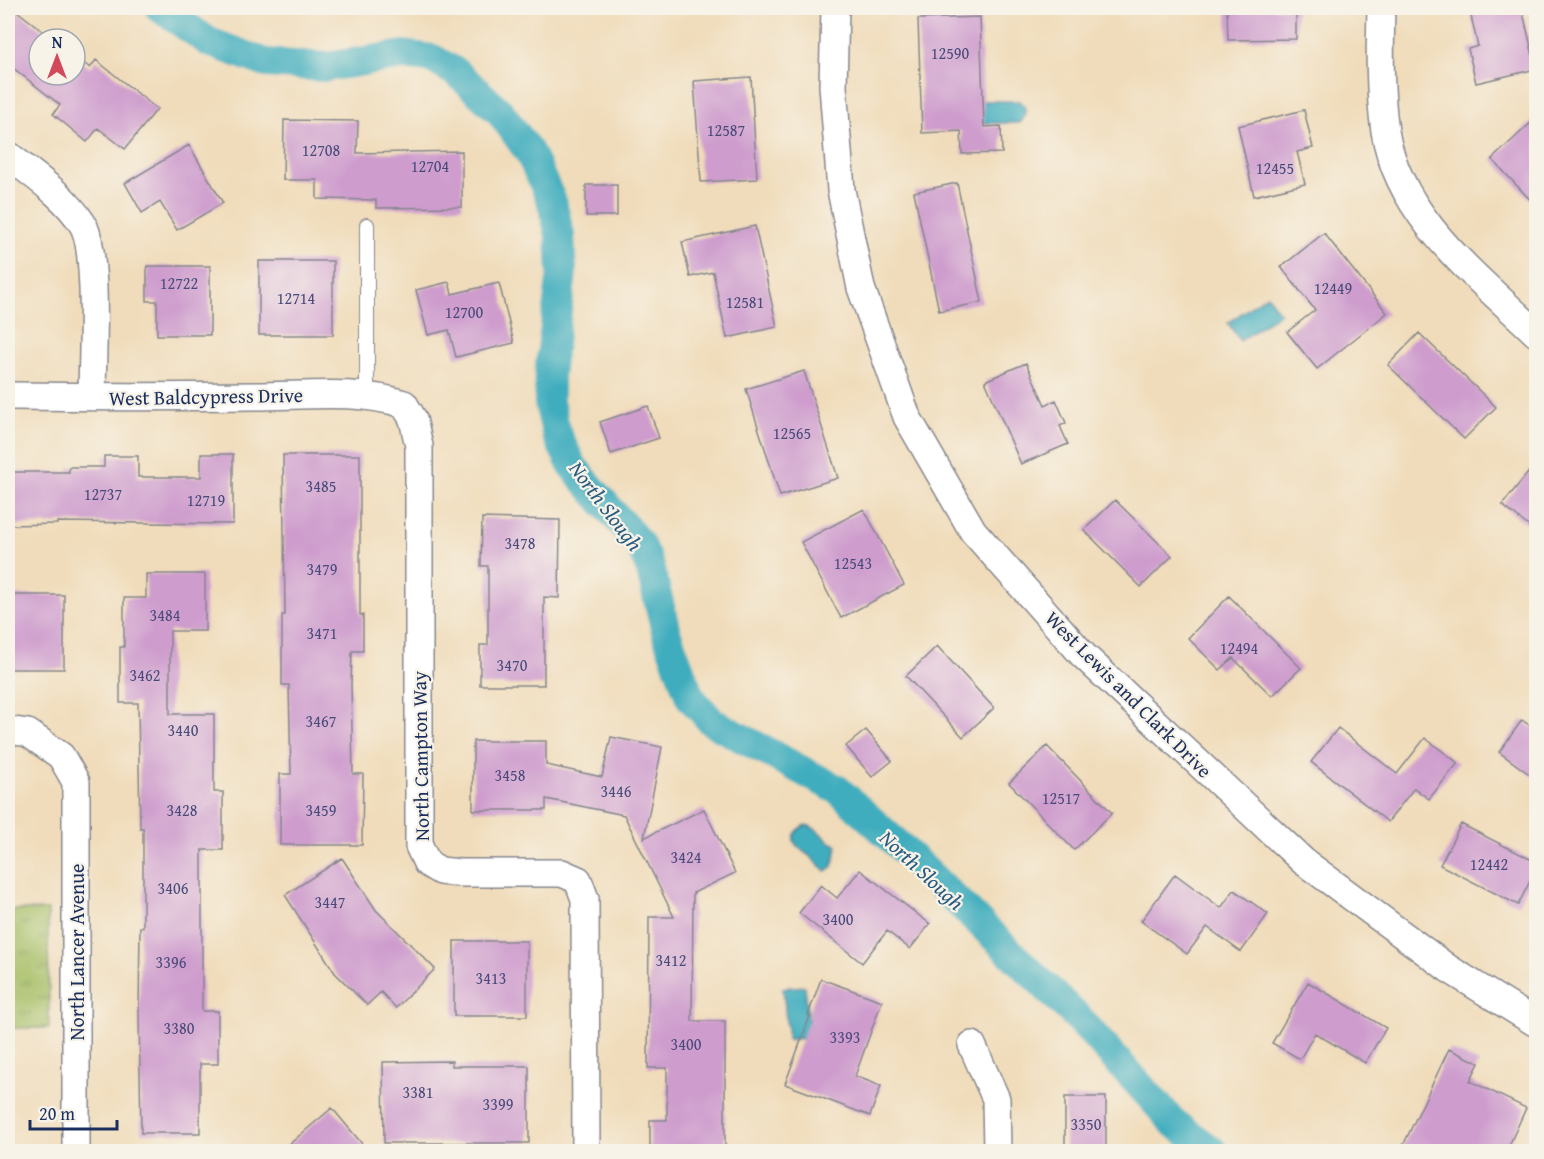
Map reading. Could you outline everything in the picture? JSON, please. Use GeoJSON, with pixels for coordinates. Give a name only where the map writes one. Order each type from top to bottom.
{"type":"FeatureCollection","features":[{"type":"Feature","properties":{"kind":"street","name":"West Lewis and Clark Drive"},"geometry":{"type":"LineString","coordinates":[[835,8],[833,86],[841,190],[861,288],[907,417],[973,531],[1083,655],[1303,861],[1449,969],[1536,1023]]}},
{"type":"Feature","properties":{"kind":"street"},"geometry":{"type":"LineString","coordinates":[[1381,8],[1380,88],[1385,133],[1397,174],[1418,210],[1443,243],[1536,333]]}},
{"type":"Feature","properties":{"kind":"street"},"geometry":{"type":"LineString","coordinates":[[8,155],[59,195],[83,225],[92,263],[92,397]]}},
{"type":"Feature","properties":{"kind":"street","name":"West Baldcypress Drive"},"geometry":{"type":"LineString","coordinates":[[8,396],[259,396],[348,393],[382,397],[404,404]]}},
{"type":"Feature","properties":{"kind":"street","name":"North Campton Way"},"geometry":{"type":"LineString","coordinates":[[404,404],[413,419],[419,446],[419,846],[428,863],[440,871],[562,873],[578,880],[585,899],[586,1152]]}},
{"type":"Feature","properties":{"kind":"street","name":"North Lancer Avenue"},"geometry":{"type":"LineString","coordinates":[[8,730],[28,734],[61,756],[76,782],[76,1152]]}},
{"type":"Feature","properties":{"kind":"street"},"geometry":{"type":"LineString","coordinates":[[972,1045],[996,1099],[997,1152]]}},
{"type":"Feature","properties":{"kind":"lane"},"geometry":{"type":"LineString","coordinates":[[367,225],[368,396]]}},
{"type":"Feature","properties":{"kind":"green space"},"geometry":{"type":"Polygon","coordinates":[[[8,910],[48,910],[49,1028],[8,1028],[8,910]]]}},
{"type":"Feature","properties":{"kind":"water"},"geometry":{"type":"Polygon","coordinates":[[[977,101],[1019,101],[1025,106],[1025,116],[1020,123],[977,123],[977,101]]]}},
{"type":"Feature","properties":{"kind":"water"},"geometry":{"type":"Polygon","coordinates":[[[1267,295],[1280,313],[1240,341],[1228,323],[1267,295]]]}},
{"type":"Feature","properties":{"kind":"water"},"geometry":{"type":"Polygon","coordinates":[[[806,825],[837,845],[831,869],[826,871],[795,843],[795,834],[806,825]]]}},
{"type":"Feature","properties":{"kind":"water"},"geometry":{"type":"Polygon","coordinates":[[[805,986],[810,1037],[788,1040],[783,988],[805,986]]]}},
{"type":"Feature","properties":{"kind":"building"},"geometry":{"type":"Polygon","coordinates":[[[8,8],[13,8],[38,27],[27,27],[27,79],[8,64],[8,8]]]}},
{"type":"Feature","properties":{"kind":"building"},"geometry":{"type":"Polygon","coordinates":[[[1227,8],[1296,8],[1296,39],[1228,40],[1227,8]]]}},
{"type":"Feature","properties":{"kind":"building"},"geometry":{"type":"Polygon","coordinates":[[[1469,8],[1522,8],[1536,69],[1476,83],[1468,49],[1478,46],[1469,8]]]}},
{"type":"Feature","properties":{"kind":"building"},"geometry":{"type":"Polygon","coordinates":[[[980,17],[984,127],[1001,126],[1002,153],[962,154],[961,131],[922,133],[918,19],[980,17]]]}},
{"type":"Feature","properties":{"kind":"building"},"geometry":{"type":"Polygon","coordinates":[[[96,60],[157,109],[125,149],[98,128],[87,142],[53,114],[60,105],[37,87],[87,87],[87,66],[90,68],[96,60]]]}},
{"type":"Feature","properties":{"kind":"building"},"geometry":{"type":"Polygon","coordinates":[[[751,77],[757,179],[701,182],[694,81],[751,77]]]}},
{"type":"Feature","properties":{"kind":"building"},"geometry":{"type":"Polygon","coordinates":[[[1304,110],[1313,148],[1297,152],[1305,184],[1254,196],[1238,126],[1304,110]]]}},
{"type":"Feature","properties":{"kind":"building"},"geometry":{"type":"Polygon","coordinates":[[[1536,118],[1536,206],[1492,159],[1536,118]]]}},
{"type":"Feature","properties":{"kind":"building"},"geometry":{"type":"Polygon","coordinates":[[[284,120],[358,121],[357,153],[462,151],[462,207],[376,208],[376,200],[317,199],[317,180],[283,180],[284,120]]]}},
{"type":"Feature","properties":{"kind":"building"},"geometry":{"type":"Polygon","coordinates":[[[189,145],[223,203],[177,230],[160,202],[142,213],[125,183],[189,145]]]}},
{"type":"Feature","properties":{"kind":"building"},"geometry":{"type":"Polygon","coordinates":[[[957,183],[982,302],[939,311],[914,192],[957,183]]]}},
{"type":"Feature","properties":{"kind":"building"},"geometry":{"type":"Polygon","coordinates":[[[586,185],[617,185],[617,216],[586,216],[586,185]]]}},
{"type":"Feature","properties":{"kind":"building"},"geometry":{"type":"Polygon","coordinates":[[[755,226],[777,327],[727,338],[713,272],[690,277],[682,242],[755,226]]]}},
{"type":"Feature","properties":{"kind":"building"},"geometry":{"type":"Polygon","coordinates":[[[1324,233],[1387,313],[1317,369],[1287,332],[1315,310],[1281,267],[1324,233]]]}},
{"type":"Feature","properties":{"kind":"building"},"geometry":{"type":"Polygon","coordinates":[[[259,261],[333,261],[333,335],[259,335],[259,261]]]}},
{"type":"Feature","properties":{"kind":"building"},"geometry":{"type":"Polygon","coordinates":[[[147,266],[210,266],[210,335],[157,335],[157,301],[147,301],[147,266]]]}},
{"type":"Feature","properties":{"kind":"building"},"geometry":{"type":"Polygon","coordinates":[[[449,282],[452,294],[499,283],[514,343],[456,357],[449,330],[428,335],[416,290],[449,282]]]}},
{"type":"Feature","properties":{"kind":"building"},"geometry":{"type":"Polygon","coordinates":[[[1419,333],[1496,407],[1464,439],[1388,365],[1419,333]]]}},
{"type":"Feature","properties":{"kind":"building"},"geometry":{"type":"Polygon","coordinates":[[[1026,363],[1045,405],[1056,400],[1066,423],[1060,426],[1068,444],[1021,464],[985,381],[1026,363]]]}},
{"type":"Feature","properties":{"kind":"building"},"geometry":{"type":"Polygon","coordinates":[[[804,371],[838,478],[780,496],[746,389],[804,371]]]}},
{"type":"Feature","properties":{"kind":"building"},"geometry":{"type":"Polygon","coordinates":[[[648,406],[659,438],[611,454],[600,422],[648,406]]]}},
{"type":"Feature","properties":{"kind":"building"},"geometry":{"type":"Polygon","coordinates":[[[201,454],[233,454],[233,524],[57,522],[57,524],[8,525],[8,472],[69,472],[69,467],[104,467],[104,456],[138,456],[138,477],[201,477],[201,454]]]}},
{"type":"Feature","properties":{"kind":"building"},"geometry":{"type":"Polygon","coordinates":[[[283,455],[360,455],[360,615],[363,615],[363,651],[352,651],[351,685],[353,774],[363,774],[362,845],[280,845],[280,774],[291,774],[289,685],[282,685],[282,615],[285,615],[283,455]]]}},
{"type":"Feature","properties":{"kind":"building"},"geometry":{"type":"Polygon","coordinates":[[[1536,463],[1536,532],[1502,505],[1536,463]]]}},
{"type":"Feature","properties":{"kind":"building"},"geometry":{"type":"Polygon","coordinates":[[[1115,500],[1172,556],[1141,587],[1084,530],[1115,500]]]}},
{"type":"Feature","properties":{"kind":"building"},"geometry":{"type":"Polygon","coordinates":[[[864,509],[904,585],[841,618],[801,542],[864,509]]]}},
{"type":"Feature","properties":{"kind":"building"},"geometry":{"type":"Polygon","coordinates":[[[482,518],[560,520],[559,598],[544,597],[544,685],[480,685],[480,645],[488,645],[488,566],[481,566],[482,518]]]}},
{"type":"Feature","properties":{"kind":"building"},"geometry":{"type":"Polygon","coordinates":[[[146,574],[205,574],[205,631],[170,631],[170,714],[214,714],[214,792],[223,792],[223,850],[202,850],[202,1011],[218,1011],[218,1064],[200,1064],[200,1133],[141,1133],[139,1011],[140,927],[143,927],[143,828],[140,828],[138,703],[120,703],[120,647],[124,647],[124,598],[146,598],[146,574]]]}},
{"type":"Feature","properties":{"kind":"building"},"geometry":{"type":"Polygon","coordinates":[[[8,595],[64,595],[64,669],[8,669],[8,595]]]}},
{"type":"Feature","properties":{"kind":"building"},"geometry":{"type":"Polygon","coordinates":[[[1229,596],[1301,668],[1272,696],[1233,658],[1220,670],[1188,638],[1229,596]]]}},
{"type":"Feature","properties":{"kind":"building"},"geometry":{"type":"Polygon","coordinates":[[[937,646],[994,708],[963,737],[906,676],[937,646]]]}},
{"type":"Feature","properties":{"kind":"building"},"geometry":{"type":"Polygon","coordinates":[[[1522,720],[1536,730],[1536,779],[1499,752],[1522,720]]]}},
{"type":"Feature","properties":{"kind":"building"},"geometry":{"type":"Polygon","coordinates":[[[1338,728],[1397,774],[1425,738],[1458,763],[1429,799],[1414,788],[1388,822],[1311,762],[1338,728]]]}},
{"type":"Feature","properties":{"kind":"building"},"geometry":{"type":"Polygon","coordinates":[[[866,730],[892,761],[872,777],[846,746],[866,730]]]}},
{"type":"Feature","properties":{"kind":"building"},"geometry":{"type":"Polygon","coordinates":[[[611,737],[662,747],[644,838],[704,809],[735,873],[693,893],[692,1021],[725,1021],[725,1152],[650,1152],[650,1120],[667,1120],[667,1068],[648,1068],[649,917],[674,917],[624,815],[546,799],[546,810],[473,810],[473,741],[546,741],[546,765],[602,777],[611,737]]]}},
{"type":"Feature","properties":{"kind":"building"},"geometry":{"type":"Polygon","coordinates":[[[1047,746],[1112,813],[1074,850],[1009,783],[1047,746]]]}},
{"type":"Feature","properties":{"kind":"building"},"geometry":{"type":"Polygon","coordinates":[[[1461,824],[1536,862],[1536,869],[1518,905],[1440,865],[1461,824]]]}},
{"type":"Feature","properties":{"kind":"building"},"geometry":{"type":"Polygon","coordinates":[[[342,858],[376,910],[435,969],[396,1008],[381,992],[367,1005],[335,973],[285,895],[342,858]]]}},
{"type":"Feature","properties":{"kind":"building"},"geometry":{"type":"Polygon","coordinates":[[[860,870],[930,924],[910,949],[887,931],[862,963],[799,913],[821,885],[837,898],[860,870]]]}},
{"type":"Feature","properties":{"kind":"building"},"geometry":{"type":"Polygon","coordinates":[[[1175,874],[1221,908],[1234,890],[1268,914],[1241,952],[1207,927],[1187,954],[1141,921],[1175,874]]]}},
{"type":"Feature","properties":{"kind":"building"},"geometry":{"type":"Polygon","coordinates":[[[454,941],[527,941],[527,1016],[454,1016],[454,941]]]}},
{"type":"Feature","properties":{"kind":"building"},"geometry":{"type":"Polygon","coordinates":[[[821,979],[882,1001],[855,1076],[881,1086],[870,1116],[785,1084],[821,979]]]}},
{"type":"Feature","properties":{"kind":"building"},"geometry":{"type":"Polygon","coordinates":[[[1308,982],[1386,1028],[1365,1063],[1315,1033],[1300,1059],[1272,1043],[1308,982]]]}},
{"type":"Feature","properties":{"kind":"building"},"geometry":{"type":"Polygon","coordinates":[[[1449,1049],[1479,1063],[1470,1081],[1526,1108],[1506,1152],[1400,1152],[1449,1049]]]}},
{"type":"Feature","properties":{"kind":"building"},"geometry":{"type":"Polygon","coordinates":[[[452,1061],[452,1066],[529,1066],[529,1143],[384,1143],[383,1062],[452,1061]]]}},
{"type":"Feature","properties":{"kind":"building"},"geometry":{"type":"Polygon","coordinates":[[[1065,1097],[1106,1097],[1106,1152],[1065,1152],[1065,1097]]]}},
{"type":"Feature","properties":{"kind":"building"},"geometry":{"type":"Polygon","coordinates":[[[332,1108],[369,1152],[280,1152],[332,1108]]]}},
{"type":"Feature","properties":{"kind":"waterway","name":"North Slough"},"geometry":{"type":"LineString","coordinates":[[160,8],[209,42],[266,63],[326,67],[404,55],[433,59],[457,73],[500,112],[529,152],[551,199],[560,235],[562,272],[549,374],[549,403],[557,435],[573,467],[639,543],[650,567],[667,635],[690,697],[712,722],[838,790],[902,848],[1078,1018],[1174,1123],[1214,1152]]}}]}
